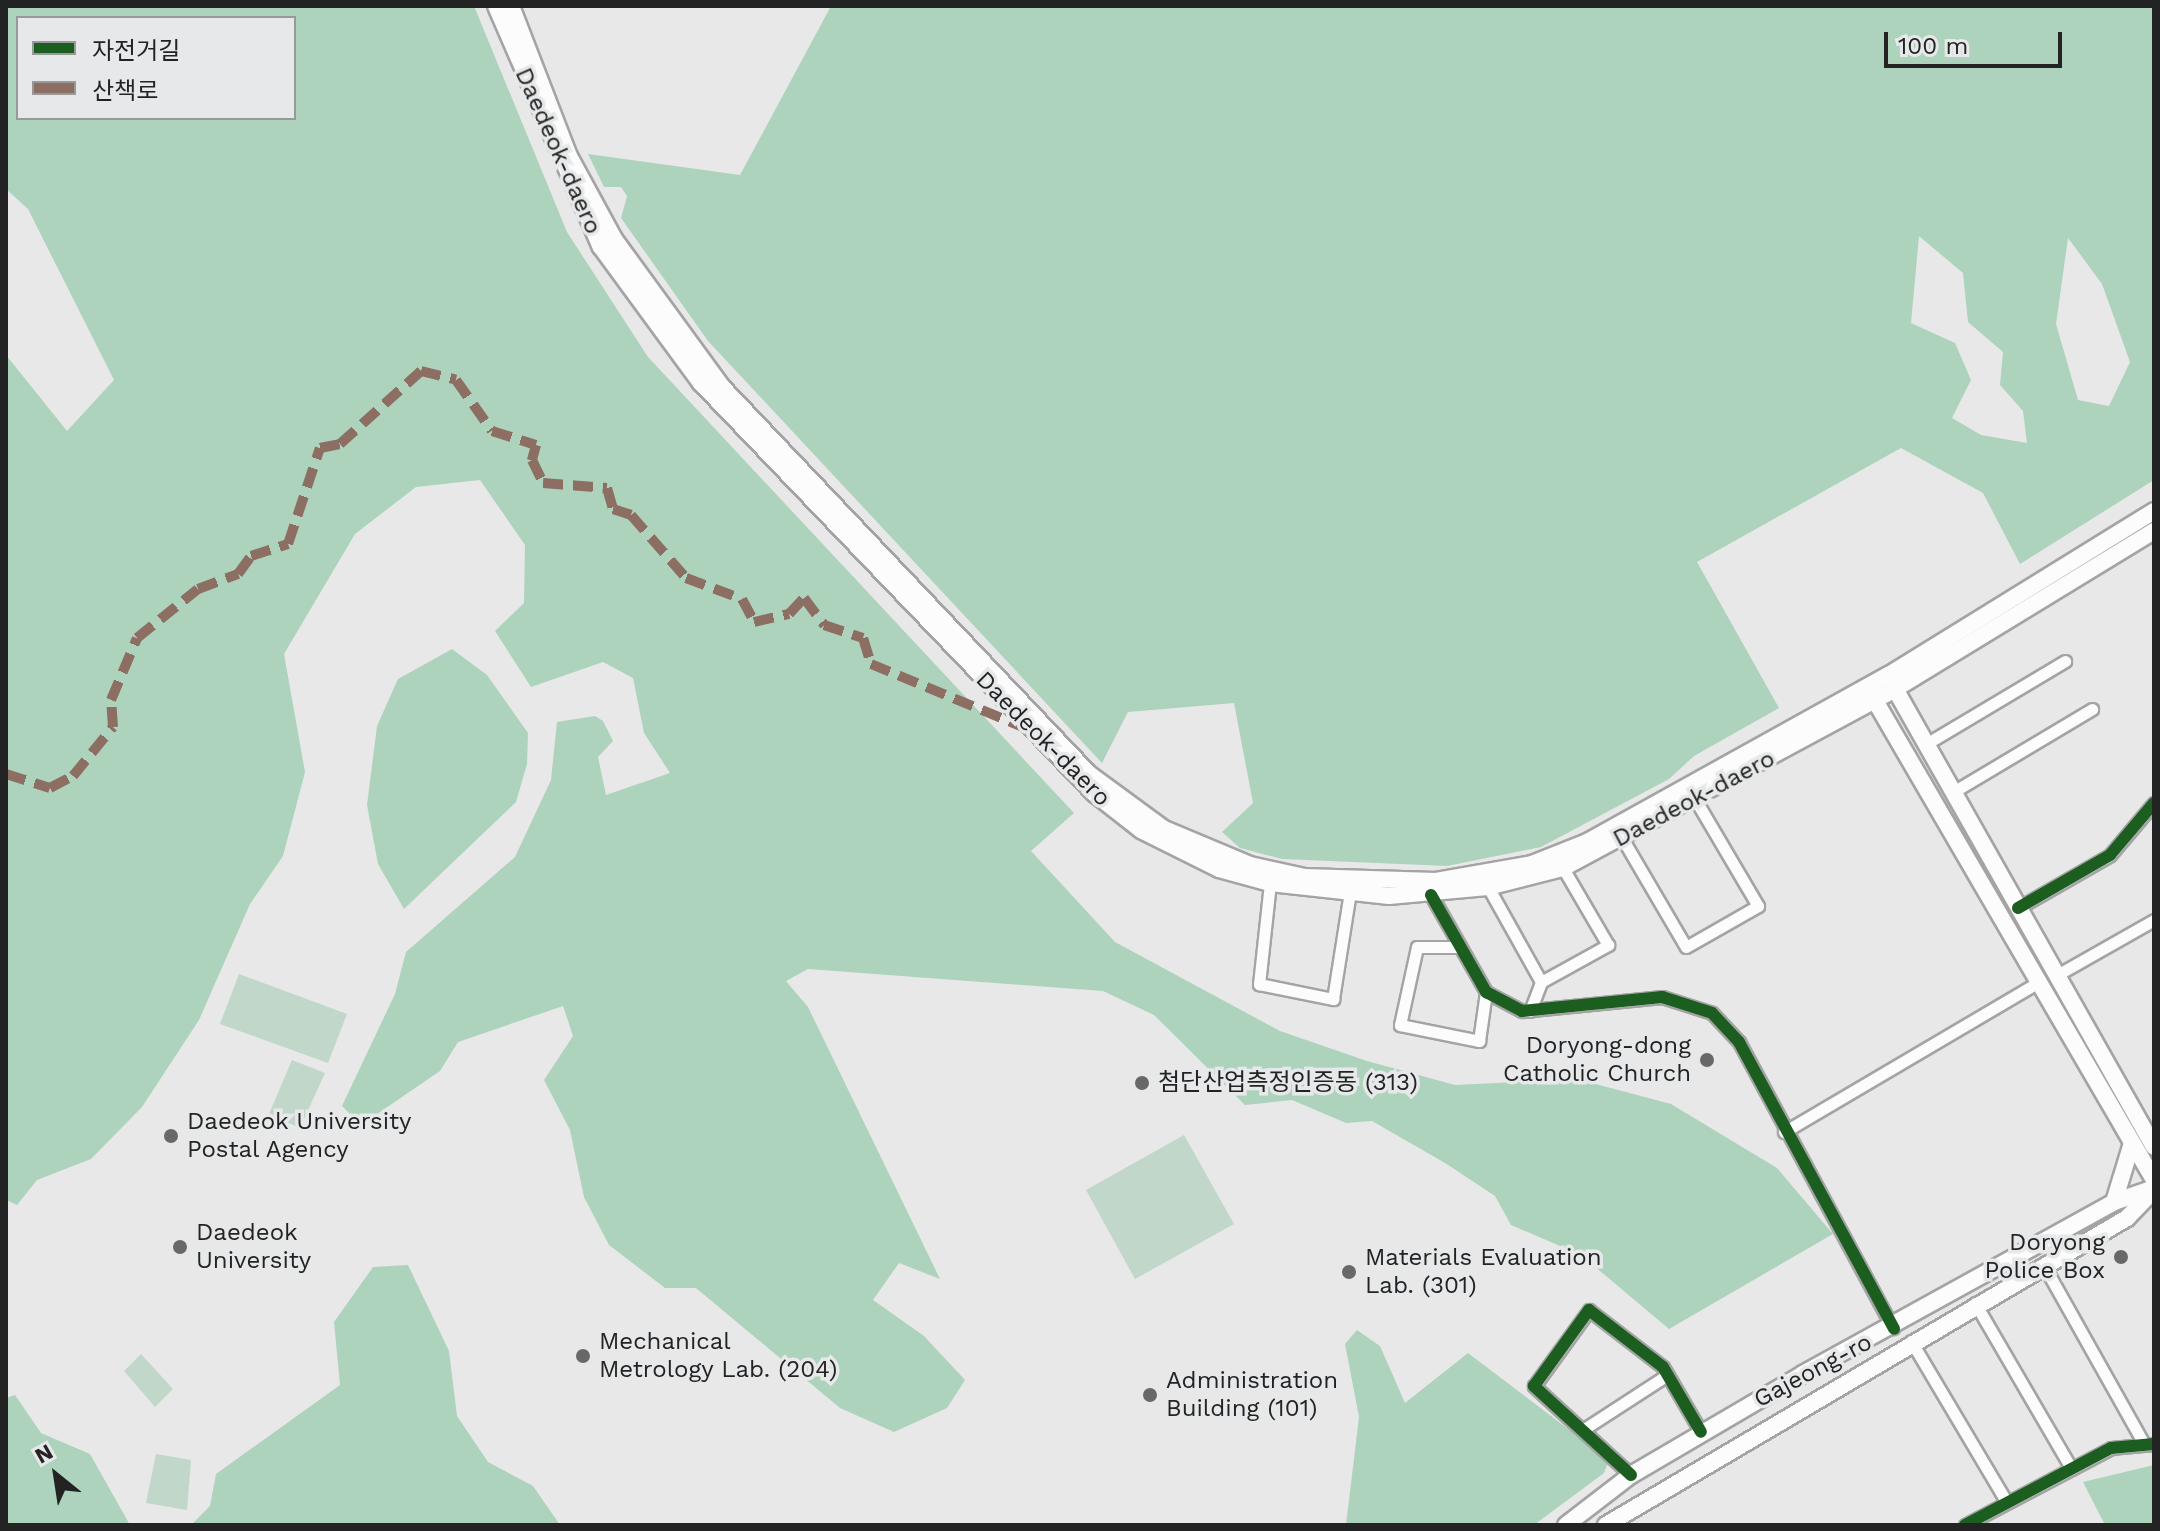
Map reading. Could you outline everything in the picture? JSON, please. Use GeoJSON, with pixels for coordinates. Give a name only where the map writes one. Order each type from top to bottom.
{"type":"FeatureCollection","features":[{"type":"Feature","properties":{"kind":"main road","name":"Daedeok-daero"},"geometry":{"type":"LineString","coordinates":[[496,6],[601,247],[701,383],[1095,794],[1178,852],[1270,883],[1350,892],[1431,895],[1488,887],[1563,868],[1622,838],[1695,799],[1891,682]]}},
{"type":"Feature","properties":{"kind":"main road","name":"Daedeok-daero"},"geometry":{"type":"LineString","coordinates":[[511,6],[569,156],[614,239],[695,355],[1089,774],[1176,836],[1250,865],[1304,877],[1484,876],[1587,842],[1871,694]]}},
{"type":"Feature","properties":{"kind":"main road"},"geometry":{"type":"LineString","coordinates":[[1891,682],[2154,511]]}},
{"type":"Feature","properties":{"kind":"main road"},"geometry":{"type":"LineString","coordinates":[[1891,682],[2154,531]]}},
{"type":"Feature","properties":{"kind":"main road"},"geometry":{"type":"LineString","coordinates":[[1891,682],[2154,1147]]}},
{"type":"Feature","properties":{"kind":"main road"},"geometry":{"type":"LineString","coordinates":[[1871,694],[2154,1180]]}},
{"type":"Feature","properties":{"kind":"main road"},"geometry":{"type":"LineString","coordinates":[[2114,1202],[2132,1143]]}},
{"type":"Feature","properties":{"kind":"main road","name":"Gajeong-ro"},"geometry":{"type":"LineString","coordinates":[[1566,1525],[1631,1475],[1701,1432],[1894,1329],[2114,1202],[2154,1189]]}},
{"type":"Feature","properties":{"kind":"main road","name":"Gajeong-ro"},"geometry":{"type":"LineString","coordinates":[[1606,1525],[1975,1303],[2127,1218],[2154,1189]]}},
{"type":"Feature","properties":{"kind":"street"},"geometry":{"type":"LineString","coordinates":[[1926,744],[2065,661]]}},
{"type":"Feature","properties":{"kind":"street"},"geometry":{"type":"LineString","coordinates":[[1953,792],[2092,709]]}},
{"type":"Feature","properties":{"kind":"street"},"geometry":{"type":"LineString","coordinates":[[1622,838],[1686,947],[1758,906],[1695,799]]}},
{"type":"Feature","properties":{"kind":"street"},"geometry":{"type":"LineString","coordinates":[[2018,908],[2110,855],[2154,803]]}},
{"type":"Feature","properties":{"kind":"street"},"geometry":{"type":"LineString","coordinates":[[1530,1011],[1541,982],[1608,945],[1563,868]]}},
{"type":"Feature","properties":{"kind":"street"},"geometry":{"type":"LineString","coordinates":[[1270,883],[1259,984],[1333,999],[1350,892]]}},
{"type":"Feature","properties":{"kind":"street"},"geometry":{"type":"LineString","coordinates":[[1488,887],[1541,982]]}},
{"type":"Feature","properties":{"kind":"street"},"geometry":{"type":"LineString","coordinates":[[1431,895],[1486,992],[1530,1011],[1662,997],[1689,1002],[1730,1030],[1894,1329]]}},
{"type":"Feature","properties":{"kind":"street"},"geometry":{"type":"LineString","coordinates":[[2057,975],[2154,920]]}},
{"type":"Feature","properties":{"kind":"street"},"geometry":{"type":"LineString","coordinates":[[1460,947],[1417,947],[1400,1025],[1479,1041],[1486,992]]}},
{"type":"Feature","properties":{"kind":"street"},"geometry":{"type":"LineString","coordinates":[[1784,1132],[2039,982]]}},
{"type":"Feature","properties":{"kind":"street"},"geometry":{"type":"LineString","coordinates":[[1965,1525],[2111,1448],[2149,1444],[2043,1264]]}},
{"type":"Feature","properties":{"kind":"street"},"geometry":{"type":"LineString","coordinates":[[1975,1303],[2071,1468]]}},
{"type":"Feature","properties":{"kind":"street"},"geometry":{"type":"LineString","coordinates":[[1631,1475],[1534,1386],[1589,1310],[1667,1375],[1701,1432]]}},
{"type":"Feature","properties":{"kind":"street"},"geometry":{"type":"LineString","coordinates":[[1911,1341],[2006,1501]]}},
{"type":"Feature","properties":{"kind":"street"},"geometry":{"type":"LineString","coordinates":[[1584,1429],[1667,1375]]}},
{"type":"Feature","properties":{"kind":"green space"},"geometry":{"type":"Polygon","coordinates":[[[6,6],[474,6],[567,232],[648,357],[1074,813],[1031,851],[1115,942],[1280,1031],[1367,1061],[1455,1085],[1577,1079],[1671,1104],[1777,1168],[1833,1234],[1669,1329],[1581,1255],[1511,1225],[1495,1196],[1445,1163],[1372,1121],[1346,1123],[1292,1100],[1245,1105],[1154,1015],[1103,991],[808,969],[786,981],[808,1007],[940,1279],[899,1263],[873,1300],[924,1336],[965,1380],[947,1408],[894,1432],[840,1408],[696,1288],[665,1288],[609,1245],[584,1197],[570,1130],[544,1080],[573,1036],[563,1006],[458,1042],[440,1071],[361,1125],[342,1106],[395,994],[406,952],[515,857],[551,780],[557,722],[595,716],[603,721],[613,741],[598,757],[606,795],[670,773],[644,733],[633,678],[603,662],[531,687],[495,631],[524,603],[525,545],[480,480],[416,487],[355,534],[284,654],[305,772],[283,856],[250,904],[199,1020],[142,1107],[91,1159],[37,1180],[17,1205],[6,1200],[6,355],[67,431],[114,380],[28,209],[6,189],[6,6]]]}},
{"type":"Feature","properties":{"kind":"green space"},"geometry":{"type":"Polygon","coordinates":[[[831,6],[2154,6],[2154,480],[2020,564],[1983,493],[1901,448],[1697,562],[1779,708],[1694,756],[1669,779],[1541,847],[1447,866],[1282,859],[1240,848],[1222,832],[1253,803],[1234,703],[1128,712],[1102,763],[708,341],[621,218],[627,196],[621,187],[604,187],[588,154],[740,175],[831,6]],[[1919,236],[1911,323],[1955,343],[1971,380],[1952,418],[1981,435],[2027,443],[2023,411],[2000,385],[2003,352],[1968,322],[1963,273],[1919,236]],[[2068,238],[2056,324],[2078,400],[2109,406],[2130,362],[2102,284],[2068,238]]]}},
{"type":"Feature","properties":{"kind":"green space"},"geometry":{"type":"Polygon","coordinates":[[[452,649],[487,675],[528,733],[527,764],[516,802],[404,909],[378,864],[367,805],[377,726],[398,679],[452,649]]]}},
{"type":"Feature","properties":{"kind":"green space"},"geometry":{"type":"Polygon","coordinates":[[[239,974],[347,1014],[328,1063],[220,1024],[239,974]]]}},
{"type":"Feature","properties":{"kind":"green space"},"geometry":{"type":"Polygon","coordinates":[[[292,1060],[325,1073],[300,1128],[269,1114],[292,1060]]]}},
{"type":"Feature","properties":{"kind":"green space"},"geometry":{"type":"Polygon","coordinates":[[[1184,1135],[1234,1224],[1135,1279],[1086,1190],[1184,1135]]]}},
{"type":"Feature","properties":{"kind":"green space"},"geometry":{"type":"Polygon","coordinates":[[[408,1265],[449,1351],[457,1416],[488,1462],[533,1486],[560,1525],[191,1525],[210,1506],[216,1474],[340,1385],[334,1322],[373,1267],[408,1265]]]}},
{"type":"Feature","properties":{"kind":"green space"},"geometry":{"type":"Polygon","coordinates":[[[1357,1330],[1380,1346],[1405,1403],[1468,1353],[1609,1460],[1604,1473],[1534,1525],[1346,1525],[1359,1417],[1345,1344],[1357,1330]]]}},
{"type":"Feature","properties":{"kind":"green space"},"geometry":{"type":"Polygon","coordinates":[[[141,1354],[173,1389],[155,1407],[124,1371],[141,1354]]]}},
{"type":"Feature","properties":{"kind":"green space"},"geometry":{"type":"Polygon","coordinates":[[[15,1395],[41,1433],[90,1454],[130,1525],[6,1525],[6,1398],[15,1395]]]}},
{"type":"Feature","properties":{"kind":"green space"},"geometry":{"type":"Polygon","coordinates":[[[156,1454],[191,1460],[187,1510],[146,1503],[156,1454]]]}},
{"type":"Feature","properties":{"kind":"green space"},"geometry":{"type":"Polygon","coordinates":[[[2154,1465],[2154,1525],[2105,1525],[2083,1482],[2154,1465]]]}},
{"type":"Feature","properties":{"kind":"marked path"},"geometry":{"type":"LineString","coordinates":[[6,774],[50,788],[73,776],[113,727],[111,700],[137,638],[198,589],[238,574],[251,556],[288,544],[320,448],[340,444],[421,371],[456,380],[492,431],[536,445],[532,460],[543,483],[607,488],[613,509],[631,515],[686,578],[742,599],[754,622],[789,614],[804,598],[824,625],[863,638],[871,664],[1030,730]]}},
{"type":"Feature","properties":{"kind":"cycle path"},"geometry":{"type":"LineString","coordinates":[[2018,908],[2110,855],[2154,803]]}},
{"type":"Feature","properties":{"kind":"cycle path"},"geometry":{"type":"LineString","coordinates":[[1431,895],[1486,992],[1522,1011],[1662,997],[1712,1013],[1739,1042],[1894,1329]]}},
{"type":"Feature","properties":{"kind":"cycle path"},"geometry":{"type":"LineString","coordinates":[[1631,1475],[1534,1386],[1589,1310],[1663,1367],[1701,1432]]}},
{"type":"Feature","properties":{"kind":"cycle path"},"geometry":{"type":"LineString","coordinates":[[1965,1525],[2111,1448],[2154,1444]]}},
{"type":"Feature","properties":{"kind":"place","name":"Doryong-dong Catholic Church"},"geometry":{"type":"Point","coordinates":[1707,1060]}},
{"type":"Feature","properties":{"kind":"place","name":"첨단산업측정인증동 (313)"},"geometry":{"type":"Point","coordinates":[1142,1083]}},
{"type":"Feature","properties":{"kind":"place","name":"Daedeok University Postal Agency"},"geometry":{"type":"Point","coordinates":[171,1136]}},
{"type":"Feature","properties":{"kind":"place","name":"Daedeok University"},"geometry":{"type":"Point","coordinates":[180,1247]}},
{"type":"Feature","properties":{"kind":"place","name":"Doryong Police Box"},"geometry":{"type":"Point","coordinates":[2121,1257]}},
{"type":"Feature","properties":{"kind":"place","name":"Materials Evaluation Lab. (301)"},"geometry":{"type":"Point","coordinates":[1349,1272]}},
{"type":"Feature","properties":{"kind":"place","name":"Mechanical Metrology Lab. (204)"},"geometry":{"type":"Point","coordinates":[583,1356]}},
{"type":"Feature","properties":{"kind":"place","name":"Administration Building (101)"},"geometry":{"type":"Point","coordinates":[1150,1395]}}]}
